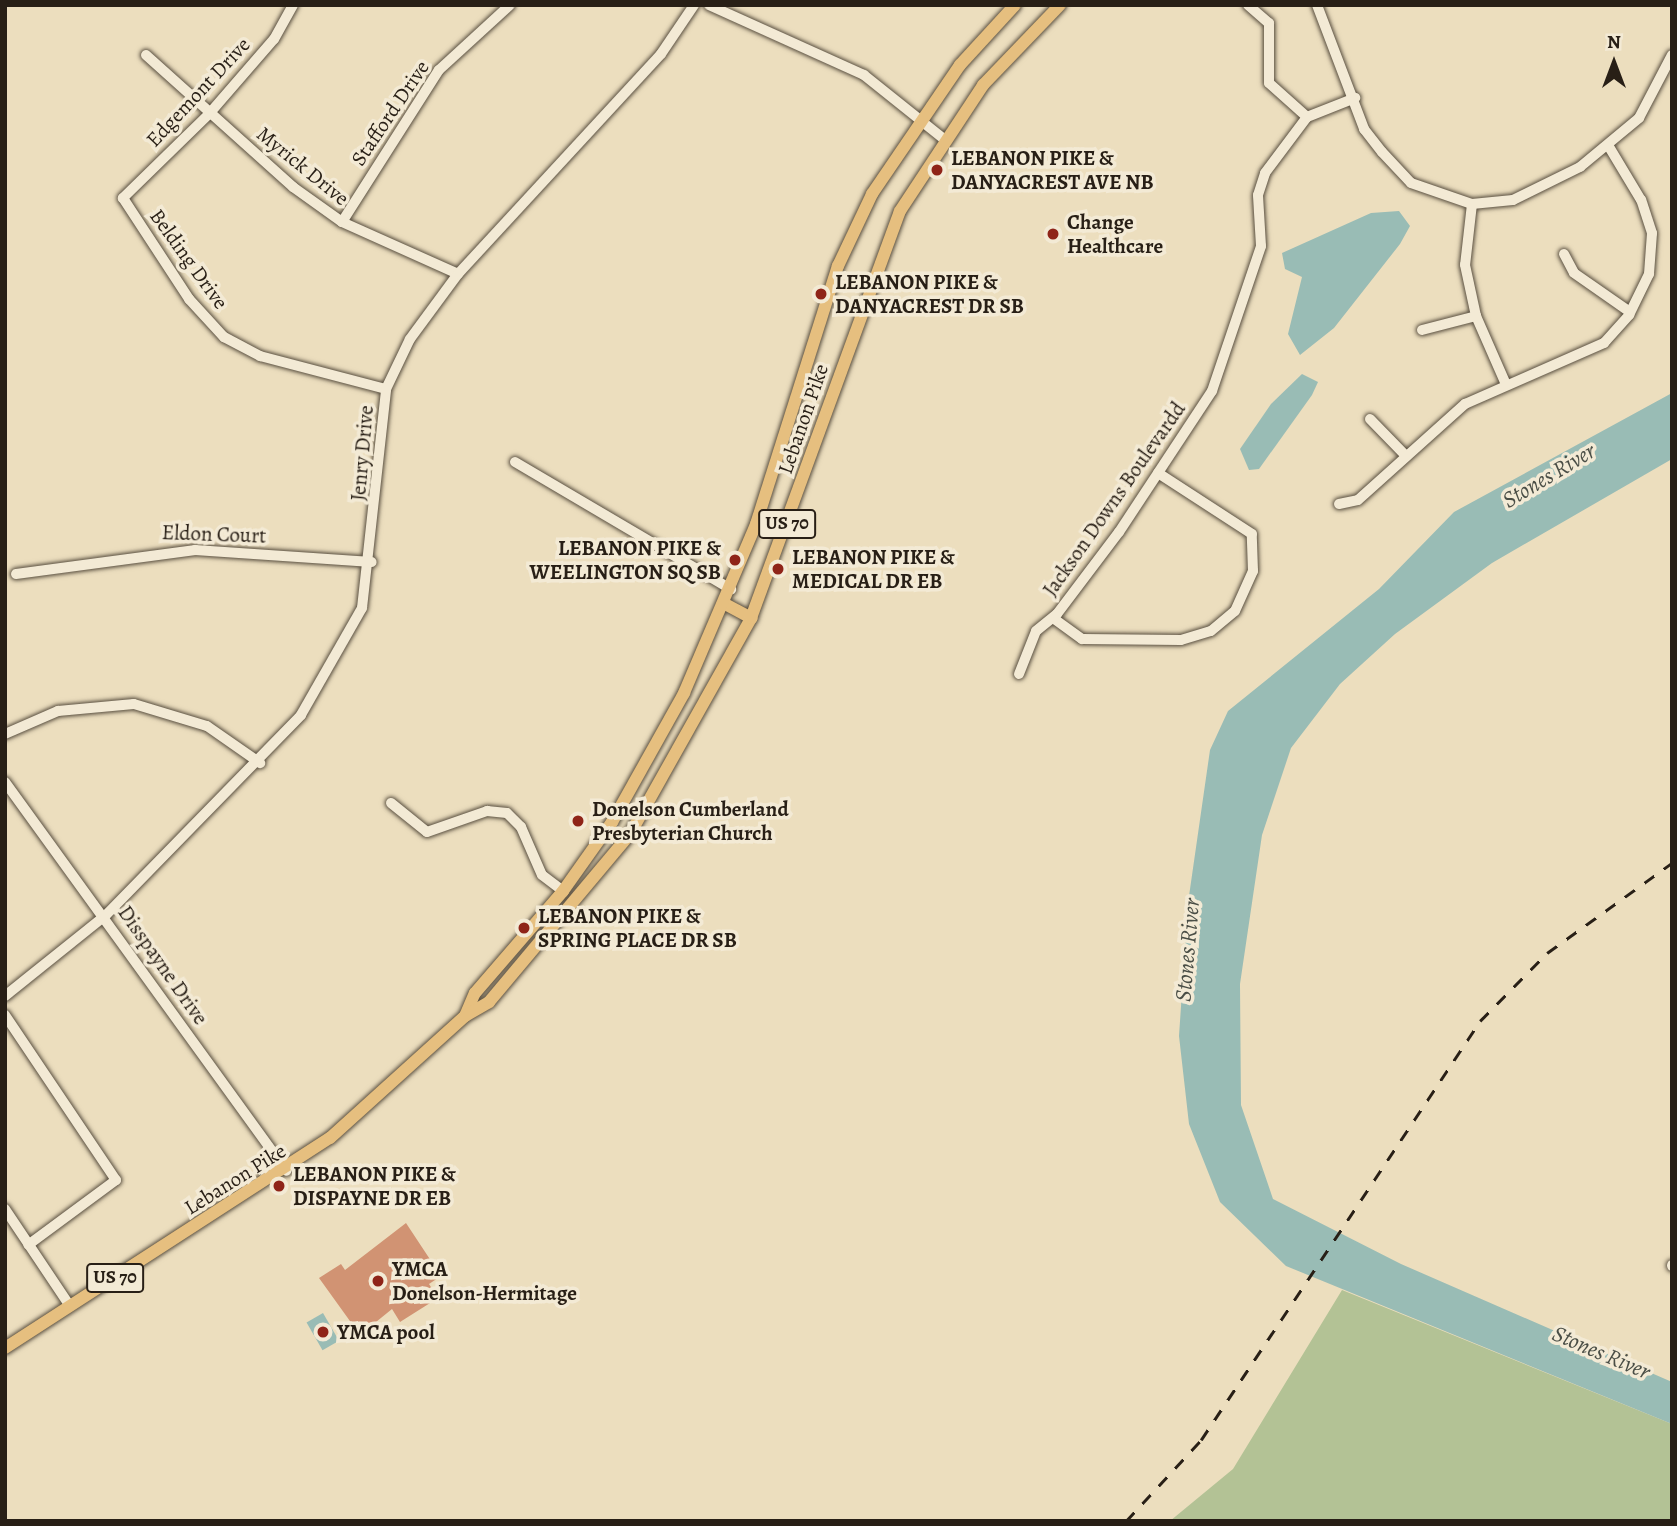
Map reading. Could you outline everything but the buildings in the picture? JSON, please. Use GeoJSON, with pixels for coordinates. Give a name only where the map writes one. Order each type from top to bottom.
{"type":"FeatureCollection","features":[{"type":"Feature","properties":{"kind":"main road","name":"Lebanon Pike"},"geometry":{"type":"LineString","coordinates":[[465,1016],[475,993],[563,891],[628,793],[725,604],[838,266],[872,194],[920,117],[1015,5]]}},
{"type":"Feature","properties":{"kind":"main road","name":"Lebanon Pike"},"geometry":{"type":"LineString","coordinates":[[5,1348],[287,1171],[465,1016],[489,1002],[534,955],[647,805],[751,618],[870,279],[900,211],[944,139],[984,85],[1060,5]]}},
{"type":"Feature","properties":{"kind":"main road"},"geometry":{"type":"LineString","coordinates":[[725,604],[751,618]]}},
{"type":"Feature","properties":{"kind":"main road"},"geometry":{"type":"LineString","coordinates":[[628,793],[647,805]]}},
{"type":"Feature","properties":{"kind":"street","name":"Edgemont Drive"},"geometry":{"type":"LineString","coordinates":[[123,198],[210,113],[274,39],[293,5]]}},
{"type":"Feature","properties":{"kind":"street","name":"Stafford Drive"},"geometry":{"type":"LineString","coordinates":[[342,222],[439,70],[510,5]]}},
{"type":"Feature","properties":{"kind":"street","name":"Jenry Drive"},"geometry":{"type":"LineString","coordinates":[[5,996],[105,916],[260,762],[334,666],[355,626],[372,562],[386,390],[410,340],[458,274],[661,54],[694,5]]}},
{"type":"Feature","properties":{"kind":"street"},"geometry":{"type":"LineString","coordinates":[[709,5],[864,75],[920,117],[944,139]]}},
{"type":"Feature","properties":{"kind":"street"},"geometry":{"type":"LineString","coordinates":[[1248,5],[1269,23],[1269,83],[1307,117],[1355,98]]}},
{"type":"Feature","properties":{"kind":"street"},"geometry":{"type":"LineString","coordinates":[[1317,5],[1355,98],[1364,128],[1411,183],[1472,204],[1513,200],[1580,167],[1608,145],[1659,90],[1672,55]]}},
{"type":"Feature","properties":{"kind":"street","name":"Myrick Drive"},"geometry":{"type":"LineString","coordinates":[[146,55],[210,113],[342,222],[458,274]]}},
{"type":"Feature","properties":{"kind":"street","name":"Jackson Downs Boulevardd"},"geometry":{"type":"LineString","coordinates":[[1019,674],[1030,640],[1054,618],[1158,473],[1223,363],[1261,246],[1259,186],[1307,117]]}},
{"type":"Feature","properties":{"kind":"street"},"geometry":{"type":"LineString","coordinates":[[1339,503],[1358,500],[1465,404],[1505,383],[1604,343],[1630,312],[1649,274],[1651,233],[1641,200],[1608,145]]}},
{"type":"Feature","properties":{"kind":"street","name":"Belding Drive"},"geometry":{"type":"LineString","coordinates":[[123,198],[189,299],[224,337],[260,356],[386,390]]}},
{"type":"Feature","properties":{"kind":"street"},"geometry":{"type":"LineString","coordinates":[[1472,204],[1465,265],[1476,316],[1505,383]]}},
{"type":"Feature","properties":{"kind":"street"},"geometry":{"type":"LineString","coordinates":[[1564,254],[1574,273],[1630,312]]}},
{"type":"Feature","properties":{"kind":"street"},"geometry":{"type":"LineString","coordinates":[[1422,330],[1476,316]]}},
{"type":"Feature","properties":{"kind":"street"},"geometry":{"type":"LineString","coordinates":[[1370,418],[1406,456]]}},
{"type":"Feature","properties":{"kind":"street"},"geometry":{"type":"LineString","coordinates":[[515,462],[731,589]]}},
{"type":"Feature","properties":{"kind":"street"},"geometry":{"type":"LineString","coordinates":[[1054,618],[1082,639],[1181,640],[1211,631],[1235,611],[1253,571],[1252,534],[1158,473]]}},
{"type":"Feature","properties":{"kind":"street","name":"Eldon Court"},"geometry":{"type":"LineString","coordinates":[[16,574],[195,550],[372,562]]}},
{"type":"Feature","properties":{"kind":"street"},"geometry":{"type":"LineString","coordinates":[[5,734],[58,711],[134,705],[207,726],[260,762]]}},
{"type":"Feature","properties":{"kind":"street","name":"Disspayne Drive"},"geometry":{"type":"LineString","coordinates":[[5,782],[105,916],[287,1171]]}},
{"type":"Feature","properties":{"kind":"street"},"geometry":{"type":"LineString","coordinates":[[391,803],[427,832],[487,811],[506,813],[521,827],[542,875],[563,891]]}},
{"type":"Feature","properties":{"kind":"street"},"geometry":{"type":"LineString","coordinates":[[5,1015],[116,1180],[28,1245]]}},
{"type":"Feature","properties":{"kind":"street"},"geometry":{"type":"LineString","coordinates":[[5,1209],[70,1306]]}},
{"type":"Feature","properties":{"kind":"green space"},"geometry":{"type":"Polygon","coordinates":[[[1342,1290],[1672,1424],[1672,1521],[1170,1521],[1233,1469],[1342,1290]]]}},
{"type":"Feature","properties":{"kind":"water"},"geometry":{"type":"Polygon","coordinates":[[[1399,211],[1410,226],[1400,244],[1334,328],[1300,355],[1288,334],[1302,277],[1285,269],[1282,253],[1371,213],[1399,211]]]}},
{"type":"Feature","properties":{"kind":"water"},"geometry":{"type":"Polygon","coordinates":[[[1302,374],[1318,382],[1312,395],[1259,469],[1249,470],[1240,449],[1271,404],[1302,374]]]}},
{"type":"Feature","properties":{"kind":"water","name":"Stones River"},"geometry":{"type":"Polygon","coordinates":[[[1672,393],[1672,459],[1492,563],[1395,634],[1340,684],[1291,748],[1262,835],[1240,984],[1241,1105],[1273,1199],[1401,1264],[1672,1382],[1672,1424],[1286,1266],[1220,1202],[1189,1124],[1179,1036],[1188,903],[1210,750],[1228,711],[1379,589],[1454,512],[1672,393]]]}},
{"type":"Feature","properties":{"kind":"water","name":"YMCA pool"},"geometry":{"type":"Polygon","coordinates":[[[323,1313],[339,1341],[323,1350],[307,1322],[323,1313]]]}},
{"type":"Feature","properties":{"kind":"railway"},"geometry":{"type":"LineString","coordinates":[[1126,1521],[1201,1440],[1480,1021],[1547,953],[1672,863]]}},
{"type":"Feature","properties":{"kind":"place","name":"LEBANON PIKE & DANYACREST AVE NB"},"geometry":{"type":"Point","coordinates":[937,170]}},
{"type":"Feature","properties":{"kind":"place","name":"Change Healthcare"},"geometry":{"type":"Point","coordinates":[1053,234]}},
{"type":"Feature","properties":{"kind":"place","name":"LEBANON PIKE & DANYACREST DR SB"},"geometry":{"type":"Point","coordinates":[821,294]}},
{"type":"Feature","properties":{"kind":"place","name":"LEBANON PIKE & WEELINGTON SQ SB"},"geometry":{"type":"Point","coordinates":[735,560]}},
{"type":"Feature","properties":{"kind":"place","name":"LEBANON PIKE & MEDICAL DR EB"},"geometry":{"type":"Point","coordinates":[778,569]}},
{"type":"Feature","properties":{"kind":"place","name":"Donelson Cumberland Presbyterian Church"},"geometry":{"type":"Point","coordinates":[578,821]}},
{"type":"Feature","properties":{"kind":"place","name":"LEBANON PIKE & SPRING PLACE DR SB"},"geometry":{"type":"Point","coordinates":[524,928]}},
{"type":"Feature","properties":{"kind":"place","name":"LEBANON PIKE & DISPAYNE DR EB"},"geometry":{"type":"Point","coordinates":[279,1186]}},
{"type":"Feature","properties":{"kind":"place","name":"YMCA Donelson-Hermitage"},"geometry":{"type":"Point","coordinates":[378,1281]}},
{"type":"Feature","properties":{"kind":"place","name":"YMCA pool"},"geometry":{"type":"Point","coordinates":[323,1332]}}]}
